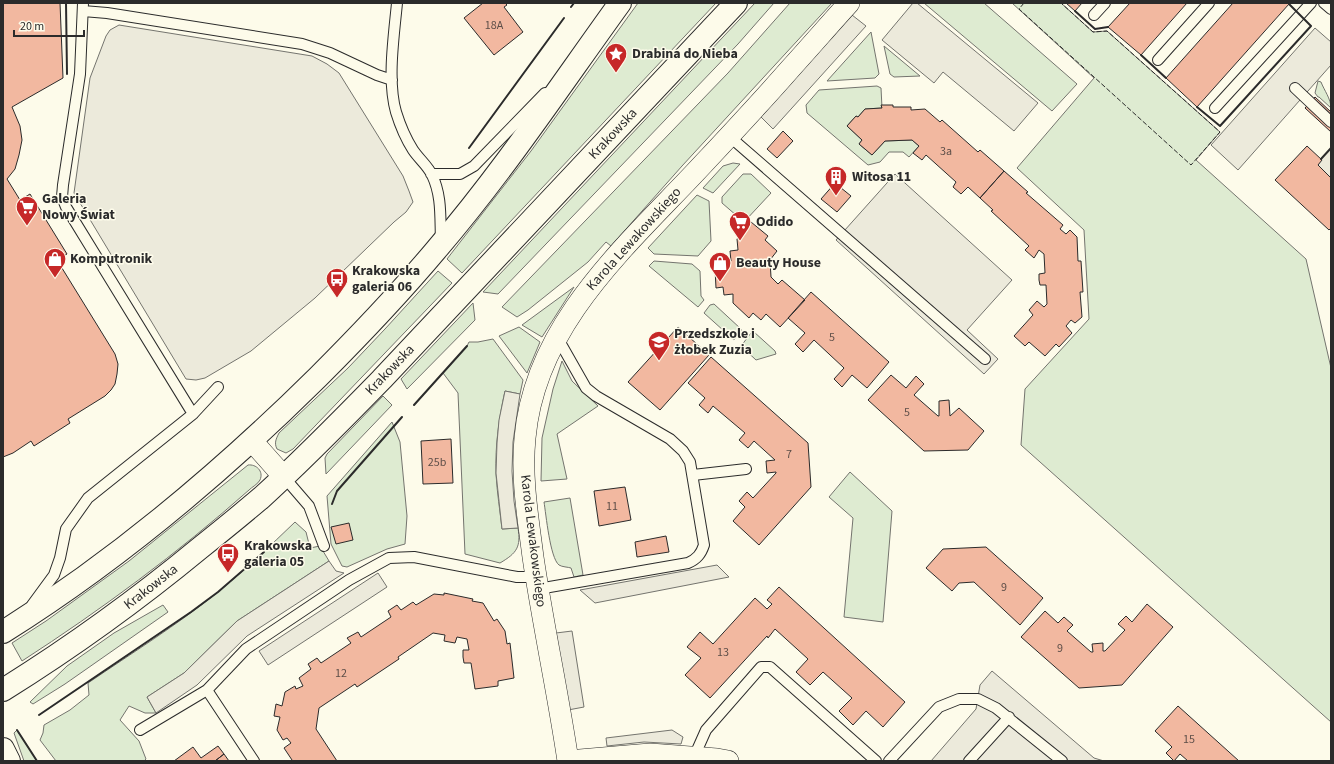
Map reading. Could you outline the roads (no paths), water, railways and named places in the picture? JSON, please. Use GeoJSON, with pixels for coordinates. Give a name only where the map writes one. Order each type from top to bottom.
{"type":"FeatureCollection","features":[{"type":"Feature","properties":{"kind":"main road"},"geometry":{"type":"LineString","coordinates":[[3,632],[67,589],[130,543],[196,491],[252,441],[362,332],[441,244],[497,172],[620,3]]}},
{"type":"Feature","properties":{"kind":"main road","name":"Krakowska"},"geometry":{"type":"LineString","coordinates":[[3,690],[85,636],[130,604],[235,519],[284,477],[382,379],[736,3]]}},
{"type":"Feature","properties":{"kind":"main road"},"geometry":{"type":"LineString","coordinates":[[3,749],[9,761]]}},
{"type":"Feature","properties":{"kind":"street","name":"Karola Lewakowskiego"},"geometry":{"type":"LineString","coordinates":[[568,761],[537,583],[524,493],[525,437],[534,390],[543,364],[578,302],[610,262],[790,70],[849,3]]}},
{"type":"Feature","properties":{"kind":"street"},"geometry":{"type":"LineString","coordinates":[[252,441],[284,477]]}},
{"type":"Feature","properties":{"kind":"street"},"geometry":{"type":"LineString","coordinates":[[568,761],[650,754],[728,761]]}},
{"type":"Feature","properties":{"kind":"lane"},"geometry":{"type":"LineString","coordinates":[[397,3],[392,80],[394,105],[402,130],[414,151],[431,174],[440,200],[441,244]]}},
{"type":"Feature","properties":{"kind":"lane"},"geometry":{"type":"LineString","coordinates":[[1094,15],[1105,3]]}},
{"type":"Feature","properties":{"kind":"lane"},"geometry":{"type":"LineString","coordinates":[[1158,60],[1209,3]]}},
{"type":"Feature","properties":{"kind":"lane"},"geometry":{"type":"LineString","coordinates":[[1215,108],[1311,3]]}},
{"type":"Feature","properties":{"kind":"lane"},"geometry":{"type":"LineString","coordinates":[[1324,3],[1331,9]]}},
{"type":"Feature","properties":{"kind":"lane"},"geometry":{"type":"LineString","coordinates":[[194,414],[66,207],[62,197],[80,74],[83,7],[106,13],[302,44],[330,53],[376,76],[392,80]]}},
{"type":"Feature","properties":{"kind":"lane"},"geometry":{"type":"LineString","coordinates":[[431,174],[460,174],[474,166],[586,51]]}},
{"type":"Feature","properties":{"kind":"lane"},"geometry":{"type":"LineString","coordinates":[[1295,88],[1331,122]]}},
{"type":"Feature","properties":{"kind":"lane"},"geometry":{"type":"LineString","coordinates":[[729,136],[985,359]]}},
{"type":"Feature","properties":{"kind":"lane"},"geometry":{"type":"LineString","coordinates":[[140,730],[207,690],[246,649],[349,580],[390,558],[414,557],[517,577],[537,583],[688,563],[701,554],[704,545],[693,475],[690,462],[683,451],[670,439],[596,396],[586,388],[557,337]]}},
{"type":"Feature","properties":{"kind":"lane"},"geometry":{"type":"LineString","coordinates":[[22,620],[54,575],[60,558],[66,529],[88,498],[194,414],[218,387]]}},
{"type":"Feature","properties":{"kind":"lane"},"geometry":{"type":"LineString","coordinates":[[693,475],[746,469]]}},
{"type":"Feature","properties":{"kind":"lane"},"geometry":{"type":"LineString","coordinates":[[284,477],[309,506],[324,546]]}},
{"type":"Feature","properties":{"kind":"lane"},"geometry":{"type":"LineString","coordinates":[[694,757],[706,730],[717,716],[761,667],[770,666],[876,761]]}},
{"type":"Feature","properties":{"kind":"lane"},"geometry":{"type":"LineString","coordinates":[[207,690],[254,761]]}},
{"type":"Feature","properties":{"kind":"lane"},"geometry":{"type":"LineString","coordinates":[[889,761],[939,707],[959,699],[978,699],[996,708],[1062,761]]}},
{"type":"Feature","properties":{"kind":"lane"},"geometry":{"type":"LineString","coordinates":[[969,761],[1009,717]]}},
{"type":"Feature","properties":{"kind":"place","name":"Drabina do Nieba"},"geometry":{"type":"Point","coordinates":[616,74]}},
{"type":"Feature","properties":{"kind":"place","name":"Witosa 11"},"geometry":{"type":"Point","coordinates":[836,196]}},
{"type":"Feature","properties":{"kind":"place","name":"Galeria Nowy Świat"},"geometry":{"type":"Point","coordinates":[27,226]}},
{"type":"Feature","properties":{"kind":"place","name":"Odido"},"geometry":{"type":"Point","coordinates":[740,242]}},
{"type":"Feature","properties":{"kind":"place","name":"Komputronik"},"geometry":{"type":"Point","coordinates":[55,278]}},
{"type":"Feature","properties":{"kind":"place","name":"Beauty House"},"geometry":{"type":"Point","coordinates":[720,282]}},
{"type":"Feature","properties":{"kind":"place","name":"Krakowska galeria 06"},"geometry":{"type":"Point","coordinates":[337,298]}},
{"type":"Feature","properties":{"kind":"place","name":"Przedszkole i żłobek Zuzia"},"geometry":{"type":"Point","coordinates":[659,362]}},
{"type":"Feature","properties":{"kind":"place","name":"Krakowska galeria 05"},"geometry":{"type":"Point","coordinates":[228,574]}}]}
